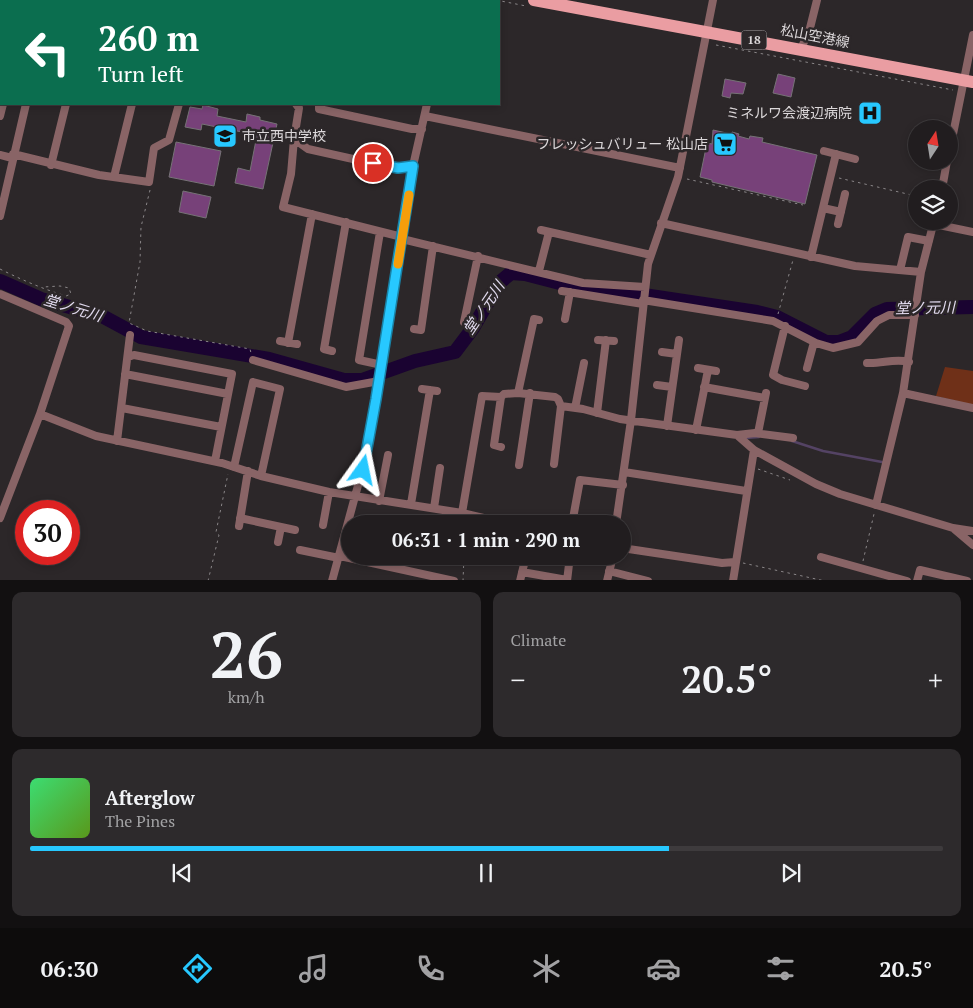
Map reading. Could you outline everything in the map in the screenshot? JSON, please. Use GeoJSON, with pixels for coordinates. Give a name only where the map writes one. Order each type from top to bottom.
{"type":"FeatureCollection","features":[{"type":"Feature","properties":{"kind":"main road","name":"松山空港線"},"geometry":{"type":"LineString","coordinates":[[534,0],[969,81]]}},
{"type":"Feature","properties":{"kind":"street"},"geometry":{"type":"LineString","coordinates":[[617,515],[631,420],[644,296],[651,255],[678,177],[713,0]]}},
{"type":"Feature","properties":{"kind":"street"},"geometry":{"type":"LineString","coordinates":[[801,49],[810,28],[817,0]]}},
{"type":"Feature","properties":{"kind":"street"},"geometry":{"type":"LineString","coordinates":[[958,121],[969,81],[973,35]]}},
{"type":"Feature","properties":{"kind":"street"},"geometry":{"type":"LineString","coordinates":[[0,216],[3,187],[26,105]]}},
{"type":"Feature","properties":{"kind":"street"},"geometry":{"type":"LineString","coordinates":[[51,165],[66,105]]}},
{"type":"Feature","properties":{"kind":"street"},"geometry":{"type":"LineString","coordinates":[[114,177],[132,105]]}},
{"type":"Feature","properties":{"kind":"street"},"geometry":{"type":"LineString","coordinates":[[0,155],[150,182],[154,148],[169,140],[179,105]]}},
{"type":"Feature","properties":{"kind":"street"},"geometry":{"type":"LineString","coordinates":[[297,105],[299,108],[291,174],[283,206],[402,238],[594,285],[763,319],[785,326],[824,346],[840,348],[858,342],[882,318],[896,313],[915,311]]}},
{"type":"Feature","properties":{"kind":"street"},"geometry":{"type":"LineString","coordinates":[[320,105],[318,109],[412,129],[422,129]]}},
{"type":"Feature","properties":{"kind":"street"},"geometry":{"type":"LineString","coordinates":[[332,580],[356,497],[382,365],[413,166],[427,105]]}},
{"type":"Feature","properties":{"kind":"street"},"geometry":{"type":"LineString","coordinates":[[425,116],[680,168]]}},
{"type":"Feature","properties":{"kind":"street"},"geometry":{"type":"LineString","coordinates":[[294,139],[308,149],[398,168],[413,166]]}},
{"type":"Feature","properties":{"kind":"street"},"geometry":{"type":"LineString","coordinates":[[824,151],[855,158]]}},
{"type":"Feature","properties":{"kind":"street"},"geometry":{"type":"LineString","coordinates":[[811,257],[836,154]]}},
{"type":"Feature","properties":{"kind":"street"},"geometry":{"type":"LineString","coordinates":[[838,224],[844,194]]}},
{"type":"Feature","properties":{"kind":"street"},"geometry":{"type":"LineString","coordinates":[[823,208],[841,212]]}},
{"type":"Feature","properties":{"kind":"street"},"geometry":{"type":"LineString","coordinates":[[297,344],[284,342],[296,298],[312,214]]}},
{"type":"Feature","properties":{"kind":"street"},"geometry":{"type":"LineString","coordinates":[[332,350],[324,349],[344,262],[346,222]]}},
{"type":"Feature","properties":{"kind":"street"},"geometry":{"type":"LineString","coordinates":[[661,223],[855,266],[921,272]]}},
{"type":"Feature","properties":{"kind":"street"},"geometry":{"type":"LineString","coordinates":[[958,229],[973,232]]}},
{"type":"Feature","properties":{"kind":"street"},"geometry":{"type":"LineString","coordinates":[[876,505],[903,393],[921,272],[932,230]]}},
{"type":"Feature","properties":{"kind":"street"},"geometry":{"type":"LineString","coordinates":[[539,271],[545,231],[651,255]]}},
{"type":"Feature","properties":{"kind":"street"},"geometry":{"type":"LineString","coordinates":[[380,232],[359,360],[382,365]]}},
{"type":"Feature","properties":{"kind":"street"},"geometry":{"type":"LineString","coordinates":[[900,270],[908,237],[929,241]]}},
{"type":"Feature","properties":{"kind":"street"},"geometry":{"type":"LineString","coordinates":[[414,329],[421,330],[434,246]]}},
{"type":"Feature","properties":{"kind":"street"},"geometry":{"type":"LineString","coordinates":[[464,322],[478,256]]}},
{"type":"Feature","properties":{"kind":"street"},"geometry":{"type":"LineString","coordinates":[[304,258],[314,260]]}},
{"type":"Feature","properties":{"kind":"street"},"geometry":{"type":"LineString","coordinates":[[565,319],[566,291],[608,302],[644,296]]}},
{"type":"Feature","properties":{"kind":"street"},"geometry":{"type":"LineString","coordinates":[[0,294],[66,322],[68,326],[40,414],[0,518]]}},
{"type":"Feature","properties":{"kind":"street"},"geometry":{"type":"LineString","coordinates":[[296,298],[305,300]]}},
{"type":"Feature","properties":{"kind":"street"},"geometry":{"type":"LineString","coordinates":[[518,392],[534,319],[540,320]]}},
{"type":"Feature","properties":{"kind":"street"},"geometry":{"type":"LineString","coordinates":[[785,326],[773,375],[782,380],[805,386]]}},
{"type":"Feature","properties":{"kind":"street"},"geometry":{"type":"LineString","coordinates":[[117,441],[130,335]]}},
{"type":"Feature","properties":{"kind":"street"},"geometry":{"type":"LineString","coordinates":[[666,426],[680,340]]}},
{"type":"Feature","properties":{"kind":"street"},"geometry":{"type":"LineString","coordinates":[[597,413],[606,341]]}},
{"type":"Feature","properties":{"kind":"street"},"geometry":{"type":"LineString","coordinates":[[807,368],[814,342]]}},
{"type":"Feature","properties":{"kind":"street"},"geometry":{"type":"LineString","coordinates":[[662,352],[677,354]]}},
{"type":"Feature","properties":{"kind":"street"},"geometry":{"type":"LineString","coordinates":[[128,357],[134,354],[232,374],[215,461]]}},
{"type":"Feature","properties":{"kind":"street"},"geometry":{"type":"LineString","coordinates":[[867,363],[886,363],[895,359],[909,362]]}},
{"type":"Feature","properties":{"kind":"street"},"geometry":{"type":"LineString","coordinates":[[253,360],[346,387],[379,381]]}},
{"type":"Feature","properties":{"kind":"street"},"geometry":{"type":"LineString","coordinates":[[575,408],[584,363]]}},
{"type":"Feature","properties":{"kind":"street"},"geometry":{"type":"LineString","coordinates":[[698,368],[716,372]]}},
{"type":"Feature","properties":{"kind":"street"},"geometry":{"type":"LineString","coordinates":[[696,430],[708,370]]}},
{"type":"Feature","properties":{"kind":"street"},"geometry":{"type":"LineString","coordinates":[[125,374],[228,394]]}},
{"type":"Feature","properties":{"kind":"street"},"geometry":{"type":"LineString","coordinates":[[232,466],[253,382],[280,389],[261,476]]}},
{"type":"Feature","properties":{"kind":"street"},"geometry":{"type":"LineString","coordinates":[[657,385],[672,387]]}},
{"type":"Feature","properties":{"kind":"street"},"geometry":{"type":"LineString","coordinates":[[704,387],[765,396],[758,433]]}},
{"type":"Feature","properties":{"kind":"street"},"geometry":{"type":"LineString","coordinates":[[411,504],[422,461],[420,424],[429,390]]}},
{"type":"Feature","properties":{"kind":"street"},"geometry":{"type":"LineString","coordinates":[[462,513],[482,396],[501,397],[508,392],[518,392],[558,399],[561,406],[554,465]]}},
{"type":"Feature","properties":{"kind":"street"},"geometry":{"type":"LineString","coordinates":[[519,465],[530,393]]}},
{"type":"Feature","properties":{"kind":"street"},"geometry":{"type":"LineString","coordinates":[[903,393],[973,408]]}},
{"type":"Feature","properties":{"kind":"street"},"geometry":{"type":"LineString","coordinates":[[501,397],[494,445],[501,447]]}},
{"type":"Feature","properties":{"kind":"street"},"geometry":{"type":"LineString","coordinates":[[561,406],[666,426],[737,435],[758,433],[793,438]]}},
{"type":"Feature","properties":{"kind":"street"},"geometry":{"type":"LineString","coordinates":[[122,408],[222,427]]}},
{"type":"Feature","properties":{"kind":"street"},"geometry":{"type":"LineString","coordinates":[[40,414],[96,436],[215,461],[261,476],[329,492],[471,515]]}},
{"type":"Feature","properties":{"kind":"street"},"geometry":{"type":"LineString","coordinates":[[737,435],[754,450],[807,480],[840,494],[953,528],[973,531]]}},
{"type":"Feature","properties":{"kind":"street"},"geometry":{"type":"LineString","coordinates":[[733,580],[746,490],[754,450]]}},
{"type":"Feature","properties":{"kind":"street"},"geometry":{"type":"LineString","coordinates":[[379,501],[388,455]]}},
{"type":"Feature","properties":{"kind":"street"},"geometry":{"type":"LineString","coordinates":[[461,464],[471,465]]}},
{"type":"Feature","properties":{"kind":"street"},"geometry":{"type":"LineString","coordinates":[[434,508],[440,468]]}},
{"type":"Feature","properties":{"kind":"street"},"geometry":{"type":"LineString","coordinates":[[248,471],[239,522],[295,530]]}},
{"type":"Feature","properties":{"kind":"street"},"geometry":{"type":"LineString","coordinates":[[624,472],[746,490]]}},
{"type":"Feature","properties":{"kind":"street"},"geometry":{"type":"LineString","coordinates":[[574,515],[580,480],[622,485]]}},
{"type":"Feature","properties":{"kind":"street"},"geometry":{"type":"LineString","coordinates":[[323,525],[329,492]]}},
{"type":"Feature","properties":{"kind":"street"},"geometry":{"type":"LineString","coordinates":[[278,542],[281,527]]}},
{"type":"Feature","properties":{"kind":"street"},"geometry":{"type":"LineString","coordinates":[[953,528],[973,545]]}},
{"type":"Feature","properties":{"kind":"street"},"geometry":{"type":"LineString","coordinates":[[631,549],[722,563],[735,562]]}},
{"type":"Feature","properties":{"kind":"street"},"geometry":{"type":"LineString","coordinates":[[300,550],[454,580]]}},
{"type":"Feature","properties":{"kind":"street"},"geometry":{"type":"LineString","coordinates":[[821,557],[907,580]]}},
{"type":"Feature","properties":{"kind":"street"},"geometry":{"type":"LineString","coordinates":[[520,580],[524,565]]}},
{"type":"Feature","properties":{"kind":"street"},"geometry":{"type":"LineString","coordinates":[[522,572],[567,580],[569,565]]}},
{"type":"Feature","properties":{"kind":"street"},"geometry":{"type":"LineString","coordinates":[[607,580],[611,565]]}},
{"type":"Feature","properties":{"kind":"street"},"geometry":{"type":"LineString","coordinates":[[865,570],[866,580]]}},
{"type":"Feature","properties":{"kind":"street"},"geometry":{"type":"LineString","coordinates":[[918,580],[920,570],[967,580]]}},
{"type":"Feature","properties":{"kind":"street"},"geometry":{"type":"LineString","coordinates":[[610,571],[648,580]]}},
{"type":"Feature","properties":{"kind":"path"},"geometry":{"type":"LineString","coordinates":[[831,176],[908,194]]}},
{"type":"Feature","properties":{"kind":"path"},"geometry":{"type":"LineString","coordinates":[[678,177],[803,205]]}},
{"type":"Feature","properties":{"kind":"path"},"geometry":{"type":"LineString","coordinates":[[150,182],[150,193],[141,227],[140,262],[130,323],[147,331],[250,350]]}},
{"type":"Feature","properties":{"kind":"path"},"geometry":{"type":"LineString","coordinates":[[778,314],[794,254]]}},
{"type":"Feature","properties":{"kind":"path"},"geometry":{"type":"LineString","coordinates":[[0,269],[28,283],[66,296],[71,294],[69,288],[65,286],[43,287]]}},
{"type":"Feature","properties":{"kind":"path"},"geometry":{"type":"LineString","coordinates":[[208,580],[219,535],[216,532],[232,466]]}},
{"type":"Feature","properties":{"kind":"path"},"geometry":{"type":"LineString","coordinates":[[750,466],[801,482],[807,480]]}},
{"type":"Feature","properties":{"kind":"path"},"geometry":{"type":"LineString","coordinates":[[865,570],[876,505]]}},
{"type":"Feature","properties":{"kind":"path"},"geometry":{"type":"LineString","coordinates":[[735,562],[825,580]]}},
{"type":"Feature","properties":{"kind":"path"},"geometry":{"type":"LineString","coordinates":[[463,580],[464,565]]}},
{"type":"Feature","properties":{"kind":"shaded area"},"geometry":{"type":"Polygon","coordinates":[[[945,367],[973,371],[973,405],[936,396],[945,367]]]}},
{"type":"Feature","properties":{"kind":"building"},"geometry":{"type":"Polygon","coordinates":[[[778,74],[795,78],[791,97],[773,93],[778,74]]]}},
{"type":"Feature","properties":{"kind":"building"},"geometry":{"type":"Polygon","coordinates":[[[725,79],[746,83],[743,94],[731,93],[730,98],[722,96],[725,79]]]}},
{"type":"Feature","properties":{"kind":"building"},"geometry":{"type":"Polygon","coordinates":[[[203,105],[218,109],[217,116],[246,122],[247,114],[260,117],[260,120],[277,124],[263,189],[235,183],[238,168],[250,171],[257,135],[202,124],[201,130],[185,127],[190,107],[202,109],[203,105]]]}},
{"type":"Feature","properties":{"kind":"building"},"geometry":{"type":"Polygon","coordinates":[[[713,130],[731,134],[732,132],[749,139],[750,136],[763,138],[762,142],[817,155],[805,204],[712,182],[712,180],[700,177],[707,143],[712,144],[713,130]]]}},
{"type":"Feature","properties":{"kind":"building"},"geometry":{"type":"Polygon","coordinates":[[[176,142],[221,151],[214,186],[169,177],[176,142]]]}},
{"type":"Feature","properties":{"kind":"building"},"geometry":{"type":"Polygon","coordinates":[[[183,191],[211,197],[206,218],[179,212],[183,191]]]}},
{"type":"Feature","properties":{"kind":"waterway","name":"堂ノ元川"},"geometry":{"type":"LineString","coordinates":[[0,281],[41,299],[102,316],[141,337],[269,359],[344,380],[362,380],[415,361],[455,352],[473,328],[499,283],[511,273],[525,274],[583,289],[637,294],[757,312],[777,317],[826,342],[839,342],[852,337],[875,314],[887,309],[973,307]]}},
{"type":"Feature","properties":{"kind":"waterway"},"geometry":{"type":"LineString","coordinates":[[746,438],[759,437]]}},
{"type":"Feature","properties":{"kind":"waterway"},"geometry":{"type":"LineString","coordinates":[[792,441],[823,451],[882,462]]}},
{"type":"Feature","properties":{"kind":"slow traffic"},"geometry":{"type":"LineString","coordinates":[[398,264],[409,195]]}},
{"type":"Feature","properties":{"kind":"place","name":"ミネルワ会渡辺病院"},"geometry":{"type":"Point","coordinates":[870,113]}},
{"type":"Feature","properties":{"kind":"place","name":"市立西中学校"},"geometry":{"type":"Point","coordinates":[225,136]}},
{"type":"Feature","properties":{"kind":"place","name":"フレッシュバリュー 松山店"},"geometry":{"type":"Point","coordinates":[725,144]}},
{"type":"Feature","properties":{"kind":"route"},"geometry":{"type":"LineString","coordinates":[[363,470],[413,166],[398,168],[373,163]]}}]}
